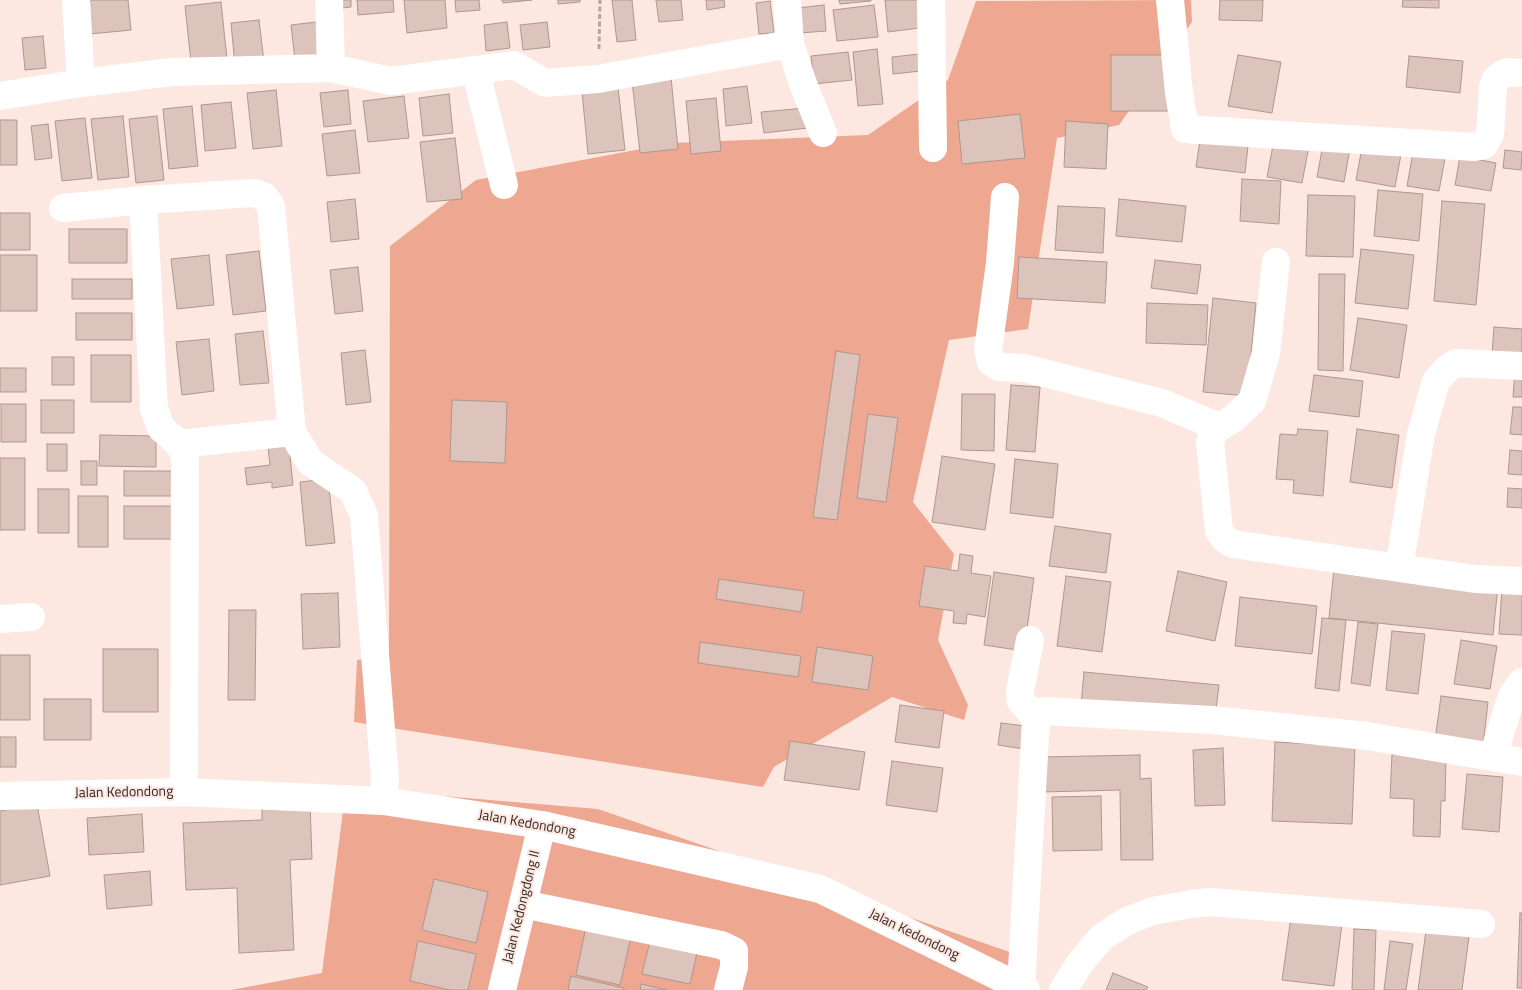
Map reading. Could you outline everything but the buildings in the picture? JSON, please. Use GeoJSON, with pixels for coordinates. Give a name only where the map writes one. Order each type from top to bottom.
{"type":"FeatureCollection","features":[{"type":"Feature","properties":{"kind":"street"},"geometry":{"type":"LineString","coordinates":[[76,0],[81,83]]}},
{"type":"Feature","properties":{"kind":"street"},"geometry":{"type":"LineString","coordinates":[[329,0],[331,68]]}},
{"type":"Feature","properties":{"kind":"street"},"geometry":{"type":"LineString","coordinates":[[787,0],[790,44],[802,84],[823,133]]}},
{"type":"Feature","properties":{"kind":"street"},"geometry":{"type":"LineString","coordinates":[[931,0],[933,148]]}},
{"type":"Feature","properties":{"kind":"street"},"geometry":{"type":"LineString","coordinates":[[1170,0],[1179,93],[1185,129],[1474,147],[1484,144],[1490,134],[1493,87],[1496,79],[1506,72],[1522,73]]}},
{"type":"Feature","properties":{"kind":"street"},"geometry":{"type":"LineString","coordinates":[[0,96],[81,83],[172,72],[331,68],[391,81],[476,72],[514,65],[545,83],[598,79],[790,44]]}},
{"type":"Feature","properties":{"kind":"street"},"geometry":{"type":"LineString","coordinates":[[476,72],[504,185]]}},
{"type":"Feature","properties":{"kind":"street"},"geometry":{"type":"LineString","coordinates":[[63,208],[143,200],[254,193],[265,197],[271,206],[292,432],[310,462],[354,491],[364,516],[385,780],[383,801]]}},
{"type":"Feature","properties":{"kind":"street"},"geometry":{"type":"LineString","coordinates":[[1005,198],[1000,263],[988,350],[991,362],[999,367],[1024,368],[1162,403],[1219,427]]}},
{"type":"Feature","properties":{"kind":"street"},"geometry":{"type":"LineString","coordinates":[[143,200],[154,409],[160,428],[180,444],[185,456],[184,792]]}},
{"type":"Feature","properties":{"kind":"street"},"geometry":{"type":"LineString","coordinates":[[1276,262],[1266,353],[1252,401],[1234,418],[1215,430],[1210,442],[1219,531],[1225,539],[1233,544],[1475,579],[1522,581]]}},
{"type":"Feature","properties":{"kind":"street"},"geometry":{"type":"LineString","coordinates":[[1399,568],[1421,434],[1436,381],[1448,368],[1456,363],[1522,366]]}},
{"type":"Feature","properties":{"kind":"street"},"geometry":{"type":"LineString","coordinates":[[180,444],[292,432]]}},
{"type":"Feature","properties":{"kind":"street"},"geometry":{"type":"LineString","coordinates":[[0,619],[31,617]]}},
{"type":"Feature","properties":{"kind":"street"},"geometry":{"type":"LineString","coordinates":[[1030,640],[1020,691],[1021,701],[1036,719]]}},
{"type":"Feature","properties":{"kind":"street"},"geometry":{"type":"LineString","coordinates":[[1493,756],[1512,696],[1522,682]]}},
{"type":"Feature","properties":{"kind":"street"},"geometry":{"type":"LineString","coordinates":[[1023,989],[1036,719],[1038,713],[1043,711],[1212,720],[1367,736],[1522,762]]}},
{"type":"Feature","properties":{"kind":"street","name":"Jalan Kedondong"},"geometry":{"type":"LineString","coordinates":[[0,796],[184,792],[383,801],[542,824],[820,889],[1023,989]]}},
{"type":"Feature","properties":{"kind":"street","name":"Jalan Kedongdong II"},"geometry":{"type":"LineString","coordinates":[[502,990],[542,824]]}},
{"type":"Feature","properties":{"kind":"street"},"geometry":{"type":"LineString","coordinates":[[1063,990],[1080,963],[1102,938],[1127,921],[1153,911],[1190,904],[1210,902],[1481,924]]}},
{"type":"Feature","properties":{"kind":"street"},"geometry":{"type":"LineString","coordinates":[[523,904],[721,945],[734,952],[734,967],[728,990]]}},
{"type":"Feature","properties":{"kind":"path"},"geometry":{"type":"LineString","coordinates":[[598,79],[600,0]]}},
{"type":"Feature","properties":{"kind":"shaded area"},"geometry":{"type":"Polygon","coordinates":[[[1191,0],[1192,22],[1119,125],[1057,138],[1028,329],[949,340],[913,502],[954,554],[938,640],[968,705],[964,720],[892,697],[774,767],[763,787],[354,722],[357,660],[389,655],[390,246],[476,180],[673,143],[868,135],[948,80],[976,1],[1191,0]]]}},
{"type":"Feature","properties":{"kind":"shaded area"},"geometry":{"type":"Polygon","coordinates":[[[346,788],[598,809],[1021,956],[1013,990],[231,990],[322,973],[346,788]]]}}]}
